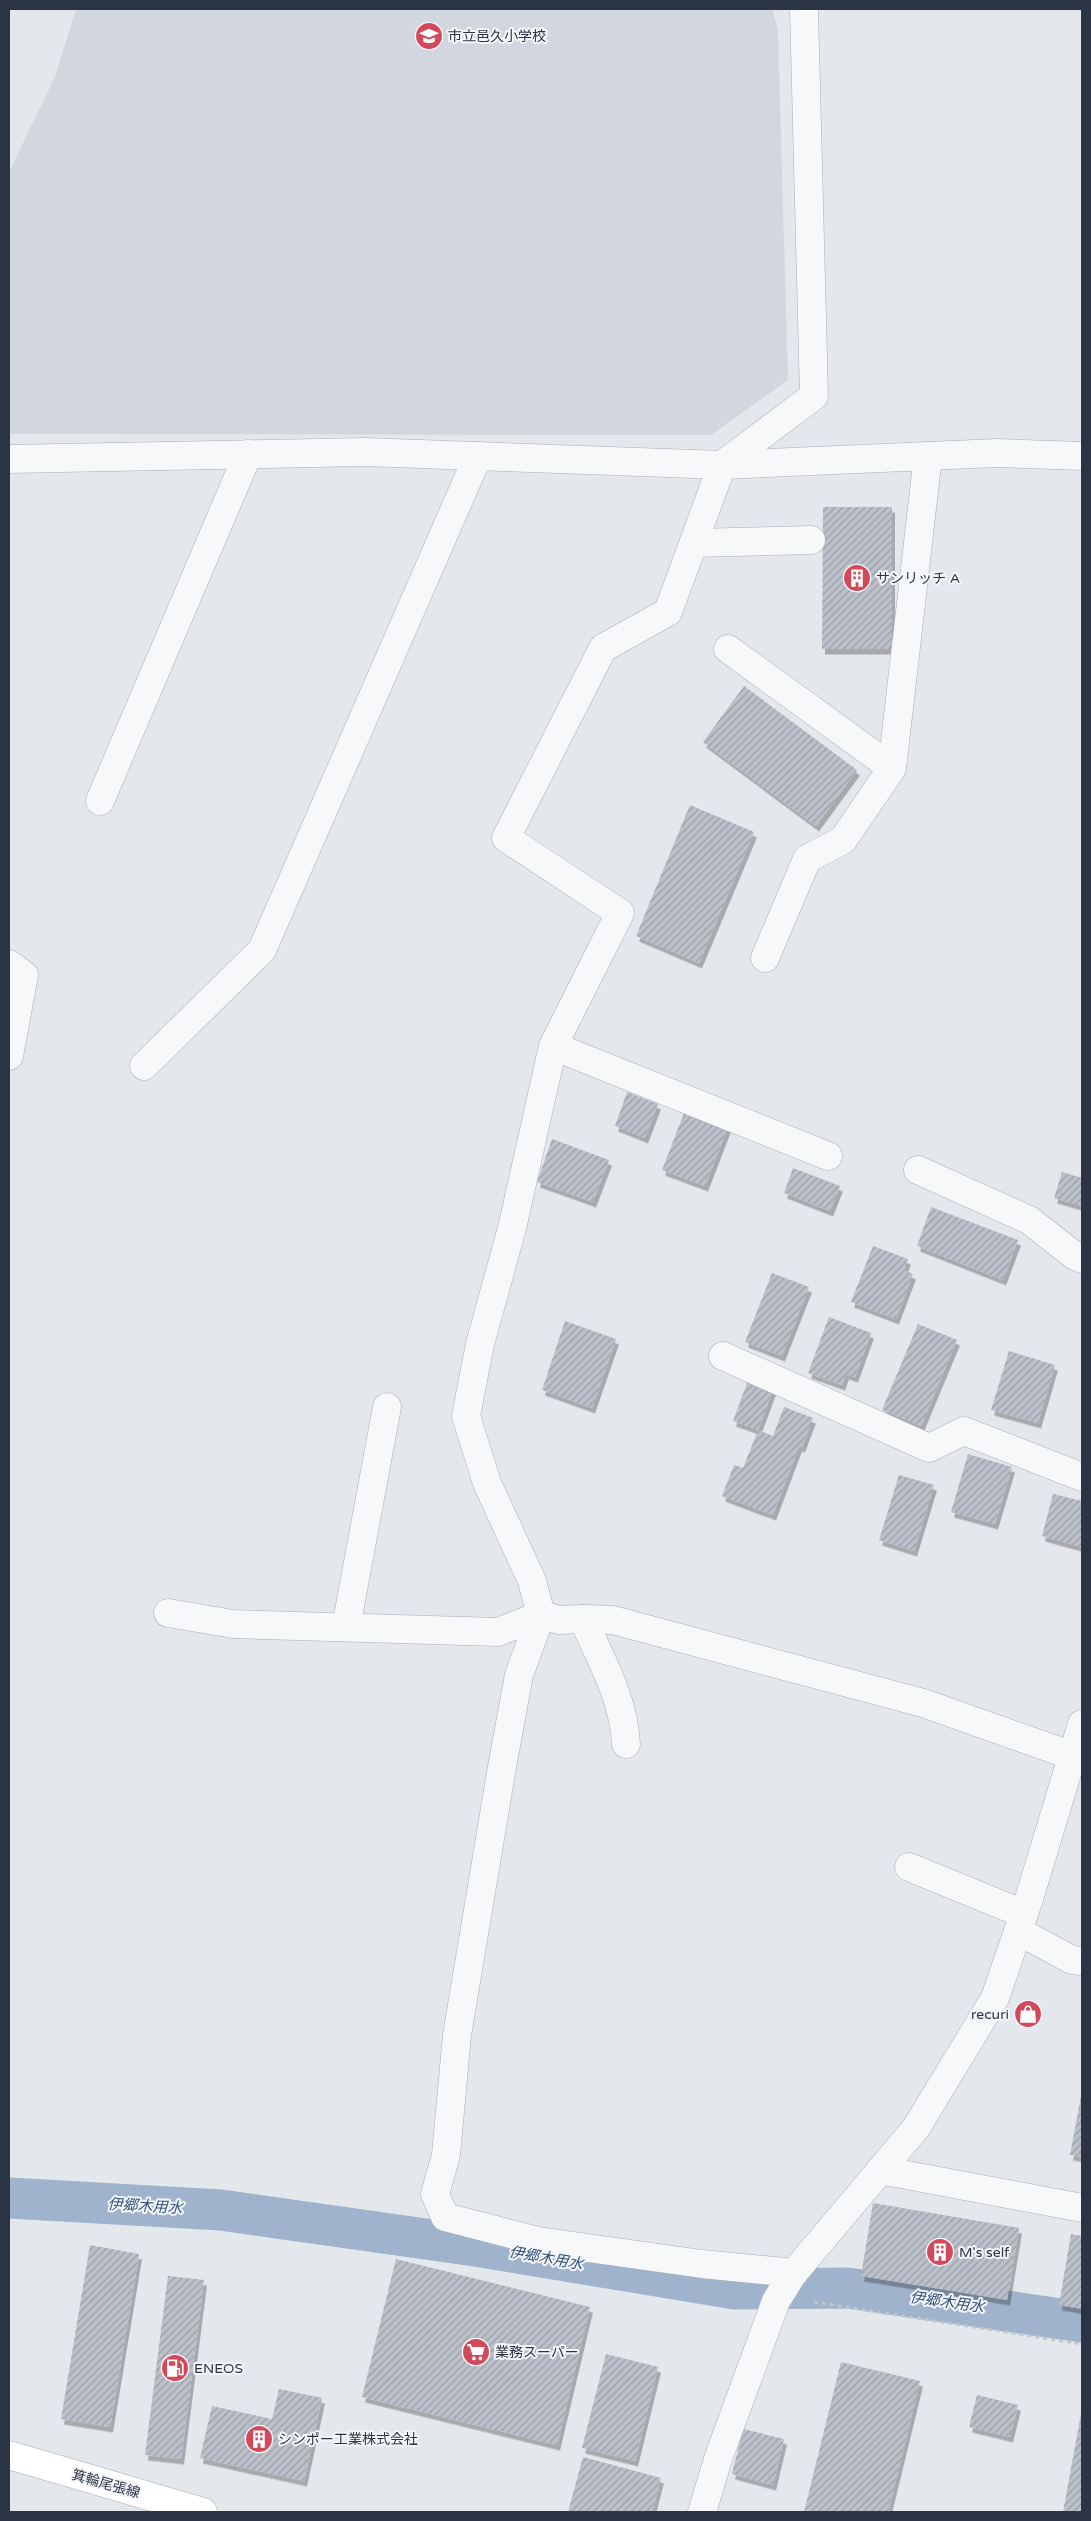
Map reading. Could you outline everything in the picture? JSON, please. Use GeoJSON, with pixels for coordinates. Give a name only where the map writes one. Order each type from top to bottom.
{"type":"FeatureCollection","features":[{"type":"Feature","properties":{"kind":"main road","name":"箕輪尾張線"},"geometry":{"type":"LineString","coordinates":[[9,2455],[203,2512]]}},
{"type":"Feature","properties":{"kind":"street"},"geometry":{"type":"LineString","coordinates":[[793,2274],[702,2264],[538,2241],[445,2217],[435,2194],[446,2155],[457,2035],[502,1766],[519,1674],[541,1615],[532,1581],[487,1483],[466,1416],[480,1344],[512,1228],[553,1046],[620,913],[506,838],[603,648],[668,612],[722,466],[814,396],[804,9]]}},
{"type":"Feature","properties":{"kind":"street"},"geometry":{"type":"LineString","coordinates":[[9,459],[365,452],[722,466],[997,453],[1082,456]]}},
{"type":"Feature","properties":{"kind":"street"},"geometry":{"type":"LineString","coordinates":[[100,801],[248,454]]}},
{"type":"Feature","properties":{"kind":"street"},"geometry":{"type":"LineString","coordinates":[[144,1066],[262,950],[478,456]]}},
{"type":"Feature","properties":{"kind":"street"},"geometry":{"type":"LineString","coordinates":[[765,958],[808,858],[843,840],[892,768],[928,456]]}},
{"type":"Feature","properties":{"kind":"street"},"geometry":{"type":"LineString","coordinates":[[694,543],[811,540]]}},
{"type":"Feature","properties":{"kind":"street"},"geometry":{"type":"LineString","coordinates":[[728,650],[892,768]]}},
{"type":"Feature","properties":{"kind":"street"},"geometry":{"type":"LineString","coordinates":[[9,964],[24,975],[9,1056]]}},
{"type":"Feature","properties":{"kind":"street"},"geometry":{"type":"LineString","coordinates":[[553,1046],[828,1156]]}},
{"type":"Feature","properties":{"kind":"street"},"geometry":{"type":"LineString","coordinates":[[918,1170],[1029,1220],[1075,1256],[1082,1259]]}},
{"type":"Feature","properties":{"kind":"street"},"geometry":{"type":"LineString","coordinates":[[723,1356],[929,1448],[964,1431],[1082,1477]]}},
{"type":"Feature","properties":{"kind":"street"},"geometry":{"type":"LineString","coordinates":[[346,1627],[387,1407]]}},
{"type":"Feature","properties":{"kind":"street"},"geometry":{"type":"LineString","coordinates":[[168,1613],[233,1624],[498,1632],[541,1615],[559,1620],[613,1620],[923,1703],[1073,1756]]}},
{"type":"Feature","properties":{"kind":"street"},"geometry":{"type":"LineString","coordinates":[[583,1619],[617,1696],[625,1722],[626,1744]]}},
{"type":"Feature","properties":{"kind":"street"},"geometry":{"type":"LineString","coordinates":[[702,2512],[719,2456],[774,2305],[793,2274],[916,2128],[995,1998],[1021,1922],[1082,1724]]}},
{"type":"Feature","properties":{"kind":"street"},"geometry":{"type":"LineString","coordinates":[[909,1867],[1021,1922],[1072,1960],[1082,1962]]}},
{"type":"Feature","properties":{"kind":"street"},"geometry":{"type":"LineString","coordinates":[[880,2170],[1082,2208]]}},
{"type":"Feature","properties":{"kind":"path"},"geometry":{"type":"LineString","coordinates":[[774,2305],[807,2301],[1082,2344]]}},
{"type":"Feature","properties":{"kind":"shaded area"},"geometry":{"type":"Polygon","coordinates":[[[76,9],[773,9],[778,33],[788,380],[711,435],[9,434],[9,172],[55,77],[76,9]]]}},
{"type":"Feature","properties":{"kind":"building","name":"サンリッチ A"},"geometry":{"type":"Polygon","coordinates":[[[823,507],[892,507],[892,649],[822,649],[823,507]]]}},
{"type":"Feature","properties":{"kind":"building"},"geometry":{"type":"Polygon","coordinates":[[[744,686],[857,770],[816,826],[703,742],[744,686]]]}},
{"type":"Feature","properties":{"kind":"building"},"geometry":{"type":"Polygon","coordinates":[[[690,805],[754,832],[699,963],[636,936],[690,805]]]}},
{"type":"Feature","properties":{"kind":"building"},"geometry":{"type":"Polygon","coordinates":[[[627,1092],[658,1104],[645,1138],[615,1126],[627,1092]]]}},
{"type":"Feature","properties":{"kind":"building"},"geometry":{"type":"Polygon","coordinates":[[[686,1108],[729,1124],[705,1186],[662,1170],[686,1108]]]}},
{"type":"Feature","properties":{"kind":"building"},"geometry":{"type":"Polygon","coordinates":[[[552,1139],[609,1160],[593,1202],[537,1182],[552,1139]]]}},
{"type":"Feature","properties":{"kind":"building"},"geometry":{"type":"Polygon","coordinates":[[[793,1168],[840,1186],[830,1211],[784,1193],[793,1168]]]}},
{"type":"Feature","properties":{"kind":"building"},"geometry":{"type":"Polygon","coordinates":[[[1062,1172],[1082,1178],[1082,1206],[1054,1198],[1062,1172]]]}},
{"type":"Feature","properties":{"kind":"building"},"geometry":{"type":"Polygon","coordinates":[[[931,1207],[1018,1240],[1003,1280],[917,1246],[931,1207]]]}},
{"type":"Feature","properties":{"kind":"building"},"geometry":{"type":"Polygon","coordinates":[[[873,1246],[908,1259],[904,1270],[913,1274],[896,1319],[851,1302],[873,1246]]]}},
{"type":"Feature","properties":{"kind":"building"},"geometry":{"type":"Polygon","coordinates":[[[772,1273],[809,1287],[782,1356],[745,1342],[772,1273]]]}},
{"type":"Feature","properties":{"kind":"building"},"geometry":{"type":"Polygon","coordinates":[[[829,1317],[871,1333],[855,1377],[846,1374],[842,1385],[808,1373],[829,1317]]]}},
{"type":"Feature","properties":{"kind":"building"},"geometry":{"type":"Polygon","coordinates":[[[565,1321],[616,1339],[592,1408],[542,1390],[565,1321]]]}},
{"type":"Feature","properties":{"kind":"building"},"geometry":{"type":"Polygon","coordinates":[[[918,1324],[957,1340],[921,1426],[882,1410],[918,1324]]]}},
{"type":"Feature","properties":{"kind":"building"},"geometry":{"type":"Polygon","coordinates":[[[1009,1351],[1055,1365],[1038,1423],[991,1410],[1009,1351]]]}},
{"type":"Feature","properties":{"kind":"building"},"geometry":{"type":"Polygon","coordinates":[[[750,1375],[775,1384],[758,1430],[733,1421],[750,1375]]]}},
{"type":"Feature","properties":{"kind":"building"},"geometry":{"type":"Polygon","coordinates":[[[784,1407],[813,1418],[802,1447],[799,1446],[773,1515],[722,1496],[734,1465],[743,1468],[758,1430],[773,1436],[784,1407]]]}},
{"type":"Feature","properties":{"kind":"building"},"geometry":{"type":"Polygon","coordinates":[[[968,1454],[1012,1467],[995,1524],[951,1512],[968,1454]]]}},
{"type":"Feature","properties":{"kind":"building"},"geometry":{"type":"Polygon","coordinates":[[[899,1475],[934,1485],[914,1551],[879,1540],[899,1475]]]}},
{"type":"Feature","properties":{"kind":"building"},"geometry":{"type":"Polygon","coordinates":[[[1053,1494],[1082,1501],[1082,1547],[1042,1536],[1053,1494]]]}},
{"type":"Feature","properties":{"kind":"building"},"geometry":{"type":"Polygon","coordinates":[[[1082,2096],[1082,2157],[1070,2155],[1082,2096]]]}},
{"type":"Feature","properties":{"kind":"building","name":"M's self"},"geometry":{"type":"Polygon","coordinates":[[[873,2203],[1019,2228],[1007,2300],[861,2276],[873,2203]]]}},
{"type":"Feature","properties":{"kind":"building"},"geometry":{"type":"Polygon","coordinates":[[[1071,2234],[1082,2236],[1082,2309],[1059,2305],[1071,2234]]]}},
{"type":"Feature","properties":{"kind":"building"},"geometry":{"type":"Polygon","coordinates":[[[90,2245],[139,2254],[110,2427],[61,2419],[90,2245]]]}},
{"type":"Feature","properties":{"kind":"building","name":"業務スーパー"},"geometry":{"type":"Polygon","coordinates":[[[396,2259],[590,2307],[557,2445],[362,2397],[396,2259]]]}},
{"type":"Feature","properties":{"kind":"building","name":"ENEOS"},"geometry":{"type":"Polygon","coordinates":[[[168,2276],[204,2280],[181,2459],[145,2455],[168,2276]]]}},
{"type":"Feature","properties":{"kind":"building"},"geometry":{"type":"Polygon","coordinates":[[[606,2354],[658,2367],[635,2461],[582,2448],[606,2354]]]}},
{"type":"Feature","properties":{"kind":"building"},"geometry":{"type":"Polygon","coordinates":[[[841,2362],[920,2381],[888,2512],[804,2512],[841,2362]]]}},
{"type":"Feature","properties":{"kind":"building","name":"シンポー工業株式会社"},"geometry":{"type":"Polygon","coordinates":[[[279,2389],[322,2398],[304,2481],[200,2458],[212,2406],[272,2419],[279,2389]]]}},
{"type":"Feature","properties":{"kind":"building"},"geometry":{"type":"Polygon","coordinates":[[[977,2395],[1018,2405],[1010,2437],[969,2427],[977,2395]]]}},
{"type":"Feature","properties":{"kind":"building"},"geometry":{"type":"Polygon","coordinates":[[[1081,2414],[1082,2512],[1063,2512],[1081,2414]]]}},
{"type":"Feature","properties":{"kind":"building"},"geometry":{"type":"Polygon","coordinates":[[[743,2429],[784,2439],[773,2485],[732,2474],[743,2429]]]}},
{"type":"Feature","properties":{"kind":"building"},"geometry":{"type":"Polygon","coordinates":[[[583,2457],[661,2478],[652,2512],[568,2512],[583,2457]]]}},
{"type":"Feature","properties":{"kind":"waterway","name":"伊郷木用水"},"geometry":{"type":"LineString","coordinates":[[9,2198],[221,2210],[475,2246],[735,2289],[848,2288],[1082,2322]]}},
{"type":"Feature","properties":{"kind":"place","name":"市立邑久小学校"},"geometry":{"type":"Point","coordinates":[429,36]}},
{"type":"Feature","properties":{"kind":"place","name":"サンリッチ A"},"geometry":{"type":"Point","coordinates":[857,578]}},
{"type":"Feature","properties":{"kind":"place","name":"recuri"},"geometry":{"type":"Point","coordinates":[1028,2014]}},
{"type":"Feature","properties":{"kind":"place","name":"M's self"},"geometry":{"type":"Point","coordinates":[940,2252]}},
{"type":"Feature","properties":{"kind":"place","name":"業務スーパー"},"geometry":{"type":"Point","coordinates":[476,2352]}},
{"type":"Feature","properties":{"kind":"place","name":"ENEOS"},"geometry":{"type":"Point","coordinates":[175,2368]}},
{"type":"Feature","properties":{"kind":"place","name":"シンポー工業株式会社"},"geometry":{"type":"Point","coordinates":[259,2439]}}]}
